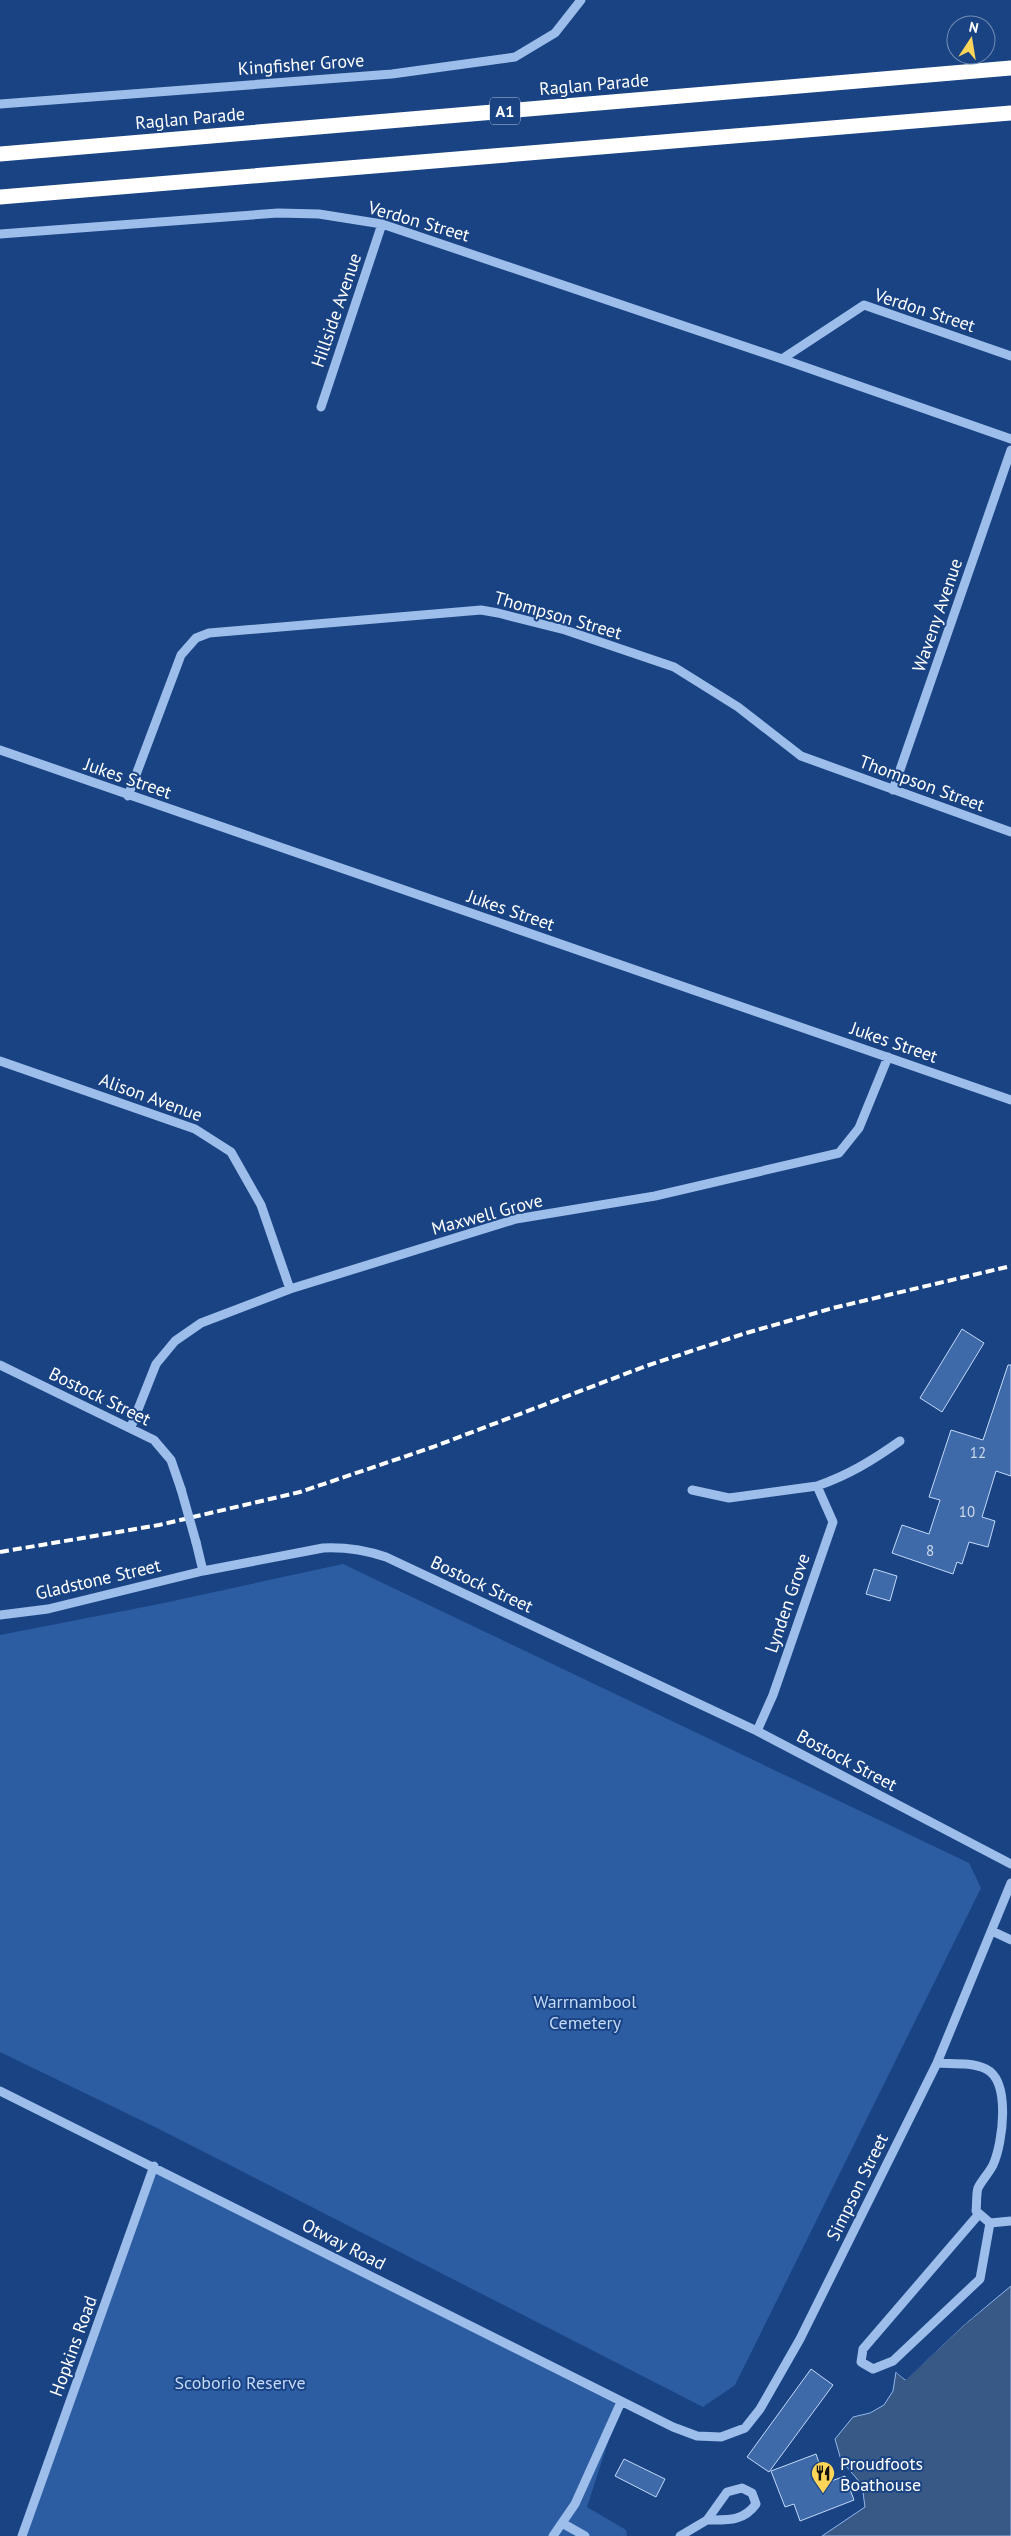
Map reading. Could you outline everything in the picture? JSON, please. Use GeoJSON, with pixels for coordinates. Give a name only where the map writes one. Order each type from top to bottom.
{"type":"FeatureCollection","features":[{"type":"Feature","properties":{"kind":"highway","name":"Raglan Parade"},"geometry":{"type":"LineString","coordinates":[[0,154],[1011,68]]}},
{"type":"Feature","properties":{"kind":"highway"},"geometry":{"type":"LineString","coordinates":[[0,197],[1011,113]]}},
{"type":"Feature","properties":{"kind":"street","name":"Kingfisher Grove"},"geometry":{"type":"LineString","coordinates":[[0,104],[392,74],[514,57],[555,32],[581,0]]}},
{"type":"Feature","properties":{"kind":"street","name":"Verdon Street"},"geometry":{"type":"LineString","coordinates":[[0,234],[278,214],[318,214],[382,224],[782,359],[1011,439]]}},
{"type":"Feature","properties":{"kind":"street","name":"Hillside Avenue"},"geometry":{"type":"LineString","coordinates":[[321,407],[382,224]]}},
{"type":"Feature","properties":{"kind":"street","name":"Verdon Street"},"geometry":{"type":"LineString","coordinates":[[782,359],[864,305],[1011,356]]}},
{"type":"Feature","properties":{"kind":"street","name":"Waveny Avenue"},"geometry":{"type":"LineString","coordinates":[[893,790],[1011,450]]}},
{"type":"Feature","properties":{"kind":"street","name":"Thompson Street"},"geometry":{"type":"LineString","coordinates":[[128,796],[181,655],[196,638],[209,633],[481,610],[565,630],[674,667],[738,706],[801,756],[1011,832]]}},
{"type":"Feature","properties":{"kind":"street","name":"Jukes Street"},"geometry":{"type":"LineString","coordinates":[[0,750],[128,796],[1011,1100]]}},
{"type":"Feature","properties":{"kind":"street","name":"Maxwell Grove"},"geometry":{"type":"LineString","coordinates":[[131,1427],[156,1364],[175,1341],[201,1323],[290,1289],[516,1219],[655,1196],[839,1153],[858,1128],[888,1057]]}},
{"type":"Feature","properties":{"kind":"street","name":"Alison Avenue"},"geometry":{"type":"LineString","coordinates":[[0,1061],[195,1129],[230,1152],[261,1205],[290,1289]]}},
{"type":"Feature","properties":{"kind":"street","name":"Bostock Street"},"geometry":{"type":"LineString","coordinates":[[0,1365],[131,1427],[154,1440],[171,1460],[182,1489],[203,1571],[323,1548],[342,1547],[386,1557],[757,1731],[1011,1864]]}},
{"type":"Feature","properties":{"kind":"street"},"geometry":{"type":"LineString","coordinates":[[692,1490],[729,1498],[817,1486],[844,1477],[868,1464],[900,1441]]}},
{"type":"Feature","properties":{"kind":"street","name":"Lynden Grove"},"geometry":{"type":"LineString","coordinates":[[757,1731],[773,1694],[833,1522],[817,1486]]}},
{"type":"Feature","properties":{"kind":"street","name":"Gladstone Street"},"geometry":{"type":"LineString","coordinates":[[0,1616],[48,1610],[203,1571]]}},
{"type":"Feature","properties":{"kind":"street","name":"Simpson Street"},"geometry":{"type":"LineString","coordinates":[[673,2427],[697,2436],[721,2437],[745,2428],[760,2409],[800,2340],[936,2063],[1011,1883]]}},
{"type":"Feature","properties":{"kind":"street"},"geometry":{"type":"LineString","coordinates":[[992,1931],[1011,1940]]}},
{"type":"Feature","properties":{"kind":"street"},"geometry":{"type":"LineString","coordinates":[[936,2063],[987,2069],[1000,2082],[1005,2107],[1003,2128],[993,2164],[978,2189],[976,2211],[990,2223],[1011,2222]]}},
{"type":"Feature","properties":{"kind":"street","name":"Otway Road"},"geometry":{"type":"LineString","coordinates":[[0,2091],[154,2166],[673,2427]]}},
{"type":"Feature","properties":{"kind":"street","name":"Hopkins Road"},"geometry":{"type":"LineString","coordinates":[[22,2536],[154,2166]]}},
{"type":"Feature","properties":{"kind":"street"},"geometry":{"type":"LineString","coordinates":[[979,2214],[864,2349],[861,2362],[873,2369],[894,2361],[980,2279],[990,2223]]}},
{"type":"Feature","properties":{"kind":"street"},"geometry":{"type":"LineString","coordinates":[[553,2536],[575,2504],[621,2402]]}},
{"type":"Feature","properties":{"kind":"street"},"geometry":{"type":"LineString","coordinates":[[680,2536],[707,2520],[727,2492],[742,2488],[752,2493],[756,2504],[749,2514],[730,2520],[707,2520]]}},
{"type":"Feature","properties":{"kind":"street"},"geometry":{"type":"LineString","coordinates":[[562,2523],[585,2536]]}},
{"type":"Feature","properties":{"kind":"green space","name":"Warrnambool Cemetery"},"geometry":{"type":"Polygon","coordinates":[[[343,1564],[969,1863],[981,1888],[735,2385],[703,2407],[159,2129],[0,2052],[0,1635],[159,1604],[343,1564]]]}},
{"type":"Feature","properties":{"kind":"green space","name":"Scoborio Reserve"},"geometry":{"type":"Polygon","coordinates":[[[154,2166],[621,2402],[587,2507],[626,2530],[627,2536],[22,2536],[154,2166]]]}},
{"type":"Feature","properties":{"kind":"shaded area"},"geometry":{"type":"Polygon","coordinates":[[[1011,2286],[1011,2536],[822,2536],[865,2507],[862,2485],[841,2460],[835,2439],[853,2417],[870,2413],[884,2405],[893,2391],[896,2372],[905,2380],[964,2325],[1011,2286]]]}},
{"type":"Feature","properties":{"kind":"pier"},"geometry":{"type":"Polygon","coordinates":[[[998,2293],[1000,2294],[906,2380],[896,2372],[898,2370],[906,2377],[962,2323],[998,2293]]]}},
{"type":"Feature","properties":{"kind":"building"},"geometry":{"type":"Polygon","coordinates":[[[962,1329],[984,1343],[942,1412],[920,1398],[962,1329]]]}},
{"type":"Feature","properties":{"kind":"building"},"geometry":{"type":"Polygon","coordinates":[[[1008,1365],[1011,1365],[1011,1476],[996,1471],[982,1517],[995,1521],[988,1547],[969,1542],[962,1564],[957,1562],[953,1574],[892,1553],[902,1525],[929,1534],[940,1500],[929,1497],[951,1430],[983,1440],[1008,1365]]]}},
{"type":"Feature","properties":{"kind":"building"},"geometry":{"type":"Polygon","coordinates":[[[874,1569],[897,1576],[890,1601],[866,1594],[874,1569]]]}},
{"type":"Feature","properties":{"kind":"building"},"geometry":{"type":"Polygon","coordinates":[[[811,2369],[833,2385],[769,2472],[747,2457],[811,2369]]]}},
{"type":"Feature","properties":{"kind":"building"},"geometry":{"type":"Polygon","coordinates":[[[816,2454],[826,2483],[845,2476],[854,2500],[800,2521],[794,2504],[785,2507],[771,2471],[816,2454]]]}},
{"type":"Feature","properties":{"kind":"building"},"geometry":{"type":"Polygon","coordinates":[[[624,2459],[665,2479],[656,2497],[615,2476],[624,2459]]]}},
{"type":"Feature","properties":{"kind":"railway"},"geometry":{"type":"LineString","coordinates":[[0,1552],[159,1525],[300,1492],[433,1447],[646,1366],[743,1334],[833,1308],[1011,1266]]}},
{"type":"Feature","properties":{"kind":"place","name":"Proudfoots Boathouse"},"geometry":{"type":"Point","coordinates":[823,2494]}}]}
